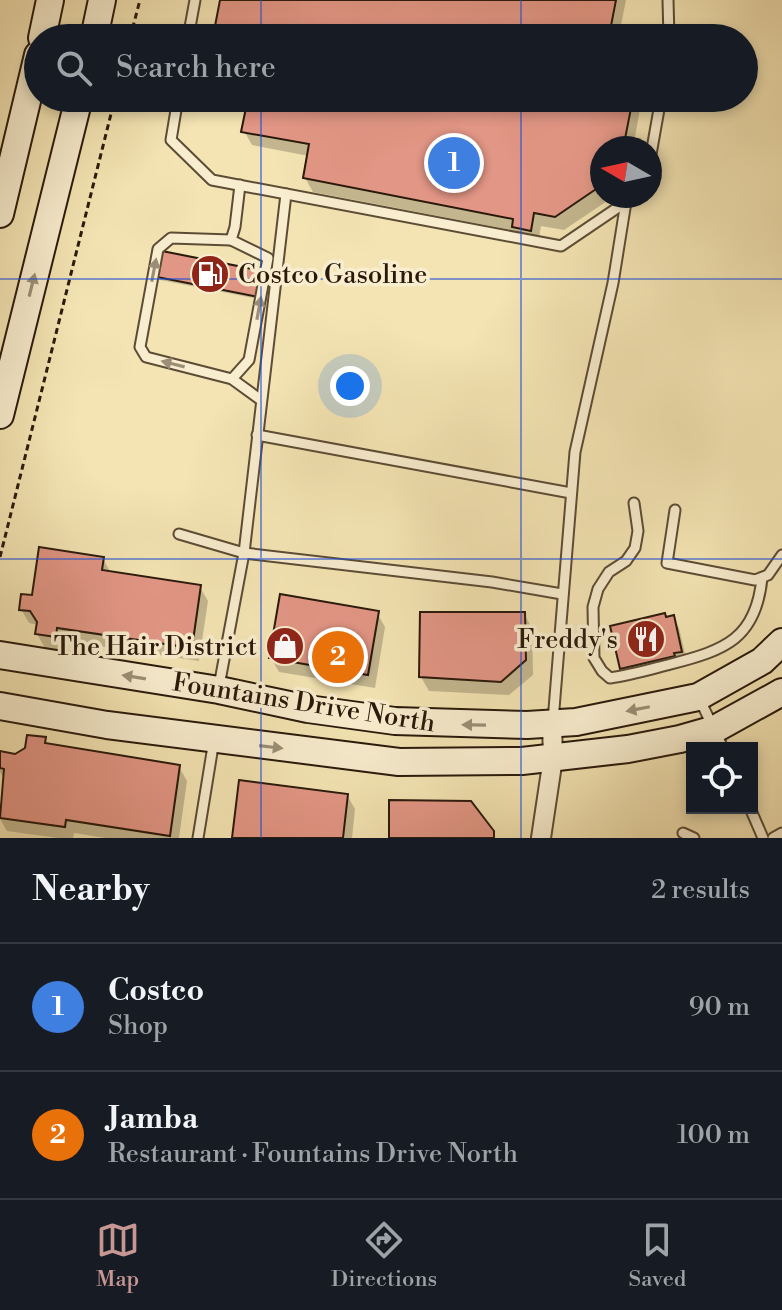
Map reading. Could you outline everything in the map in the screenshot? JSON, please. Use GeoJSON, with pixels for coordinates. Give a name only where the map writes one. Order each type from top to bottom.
{"type":"FeatureCollection","features":[{"type":"Feature","properties":{"kind":"street"},"geometry":{"type":"LineString","coordinates":[[45,24],[50,0]]}},
{"type":"Feature","properties":{"kind":"street"},"geometry":{"type":"LineString","coordinates":[[97,24],[102,0]]}},
{"type":"Feature","properties":{"kind":"street"},"geometry":{"type":"LineString","coordinates":[[0,214],[24,112]]}},
{"type":"Feature","properties":{"kind":"street"},"geometry":{"type":"LineString","coordinates":[[0,415],[76,112]]}},
{"type":"Feature","properties":{"kind":"street","name":"Fountains Drive North"},"geometry":{"type":"LineString","coordinates":[[0,655],[219,690],[308,709],[395,721],[476,725],[552,724],[698,697],[762,661],[782,642]]}},
{"type":"Feature","properties":{"kind":"street","name":"Fountains Drive North"},"geometry":{"type":"LineString","coordinates":[[0,706],[107,725],[399,762],[553,758],[719,739],[782,692]]}},
{"type":"Feature","properties":{"kind":"street"},"geometry":{"type":"LineString","coordinates":[[541,838],[553,758],[552,724]]}},
{"type":"Feature","properties":{"kind":"lane"},"geometry":{"type":"LineString","coordinates":[[191,24],[195,0]]}},
{"type":"Feature","properties":{"kind":"lane"},"geometry":{"type":"LineString","coordinates":[[668,0],[669,24]]}},
{"type":"Feature","properties":{"kind":"lane"},"geometry":{"type":"LineString","coordinates":[[176,112],[171,140],[212,180],[561,246],[615,208]]}},
{"type":"Feature","properties":{"kind":"lane"},"geometry":{"type":"LineString","coordinates":[[654,136],[659,112]]}},
{"type":"Feature","properties":{"kind":"lane"},"geometry":{"type":"LineString","coordinates":[[231,240],[240,185]]}},
{"type":"Feature","properties":{"kind":"lane"},"geometry":{"type":"LineString","coordinates":[[219,690],[244,553],[286,194]]}},
{"type":"Feature","properties":{"kind":"lane"},"geometry":{"type":"LineString","coordinates":[[552,724],[575,452],[626,208]]}},
{"type":"Feature","properties":{"kind":"lane"},"geometry":{"type":"LineString","coordinates":[[232,379],[249,360],[268,258],[231,240],[171,238],[158,249],[140,347],[146,357],[232,379],[261,400]]}},
{"type":"Feature","properties":{"kind":"lane"},"geometry":{"type":"LineString","coordinates":[[257,435],[571,493]]}},
{"type":"Feature","properties":{"kind":"lane"},"geometry":{"type":"LineString","coordinates":[[634,503],[638,531],[635,548],[626,561],[609,572],[598,589],[593,607],[594,658],[610,678],[702,656],[731,643],[751,621],[760,598],[762,578]]}},
{"type":"Feature","properties":{"kind":"lane"},"geometry":{"type":"LineString","coordinates":[[675,510],[667,563],[755,580],[762,578],[782,555]]}},
{"type":"Feature","properties":{"kind":"lane"},"geometry":{"type":"LineString","coordinates":[[179,534],[244,553],[492,582],[562,594]]}},
{"type":"Feature","properties":{"kind":"lane"},"geometry":{"type":"LineString","coordinates":[[698,697],[719,739]]}},
{"type":"Feature","properties":{"kind":"lane"},"geometry":{"type":"LineString","coordinates":[[198,838],[214,740]]}},
{"type":"Feature","properties":{"kind":"lane"},"geometry":{"type":"LineString","coordinates":[[753,814],[763,838]]}},
{"type":"Feature","properties":{"kind":"lane"},"geometry":{"type":"LineString","coordinates":[[683,833],[694,838]]}},
{"type":"Feature","properties":{"kind":"lane"},"geometry":{"type":"LineString","coordinates":[[773,838],[782,833]]}},
{"type":"Feature","properties":{"kind":"path"},"geometry":{"type":"LineString","coordinates":[[134,24],[140,0]]}},
{"type":"Feature","properties":{"kind":"path"},"geometry":{"type":"LineString","coordinates":[[0,557],[111,112]]}},
{"type":"Feature","properties":{"kind":"building"},"geometry":{"type":"Polygon","coordinates":[[[220,0],[616,0],[611,24],[215,24],[220,0]]]}},
{"type":"Feature","properties":{"kind":"building"},"geometry":{"type":"Polygon","coordinates":[[[245,112],[630,112],[626,136],[590,136],[590,193],[555,217],[534,213],[531,231],[512,227],[513,219],[303,178],[309,144],[241,132],[245,112]]]}},
{"type":"Feature","properties":{"kind":"building","name":"Costco Gasoline"},"geometry":{"type":"Polygon","coordinates":[[[162,251],[263,271],[258,297],[157,277],[162,251]]]}},
{"type":"Feature","properties":{"kind":"building"},"geometry":{"type":"Polygon","coordinates":[[[39,547],[104,557],[102,570],[201,585],[192,648],[57,628],[56,637],[35,634],[37,622],[30,611],[19,610],[21,594],[32,595],[39,547]]]}},
{"type":"Feature","properties":{"kind":"building"},"geometry":{"type":"Polygon","coordinates":[[[280,594],[379,611],[368,675],[269,658],[280,594]]]}},
{"type":"Feature","properties":{"kind":"building"},"geometry":{"type":"Polygon","coordinates":[[[420,612],[525,612],[526,660],[501,682],[419,677],[420,612]]]}},
{"type":"Feature","properties":{"kind":"building","name":"Freddy's"},"geometry":{"type":"Polygon","coordinates":[[[665,613],[666,617],[674,615],[682,652],[620,669],[610,626],[665,613]]]}},
{"type":"Feature","properties":{"kind":"building"},"geometry":{"type":"Polygon","coordinates":[[[27,735],[46,737],[45,743],[180,765],[170,836],[66,820],[65,827],[0,818],[4,769],[0,768],[0,751],[15,754],[25,748],[27,735]]]}},
{"type":"Feature","properties":{"kind":"building"},"geometry":{"type":"Polygon","coordinates":[[[239,780],[348,794],[343,838],[232,838],[239,780]]]}},
{"type":"Feature","properties":{"kind":"building"},"geometry":{"type":"Polygon","coordinates":[[[389,800],[471,801],[494,831],[494,838],[389,838],[389,800]]]}},
{"type":"Feature","properties":{"kind":"place","name":"Costco"},"geometry":{"type":"Point","coordinates":[454,163]}},
{"type":"Feature","properties":{"kind":"place","name":"Costco Gasoline"},"geometry":{"type":"Point","coordinates":[210,274]}},
{"type":"Feature","properties":{"kind":"place","name":"Freddy's"},"geometry":{"type":"Point","coordinates":[646,639]}},
{"type":"Feature","properties":{"kind":"place","name":"The Hair District"},"geometry":{"type":"Point","coordinates":[285,646]}},
{"type":"Feature","properties":{"kind":"place","name":"Jamba"},"geometry":{"type":"Point","coordinates":[338,657]}}]}
